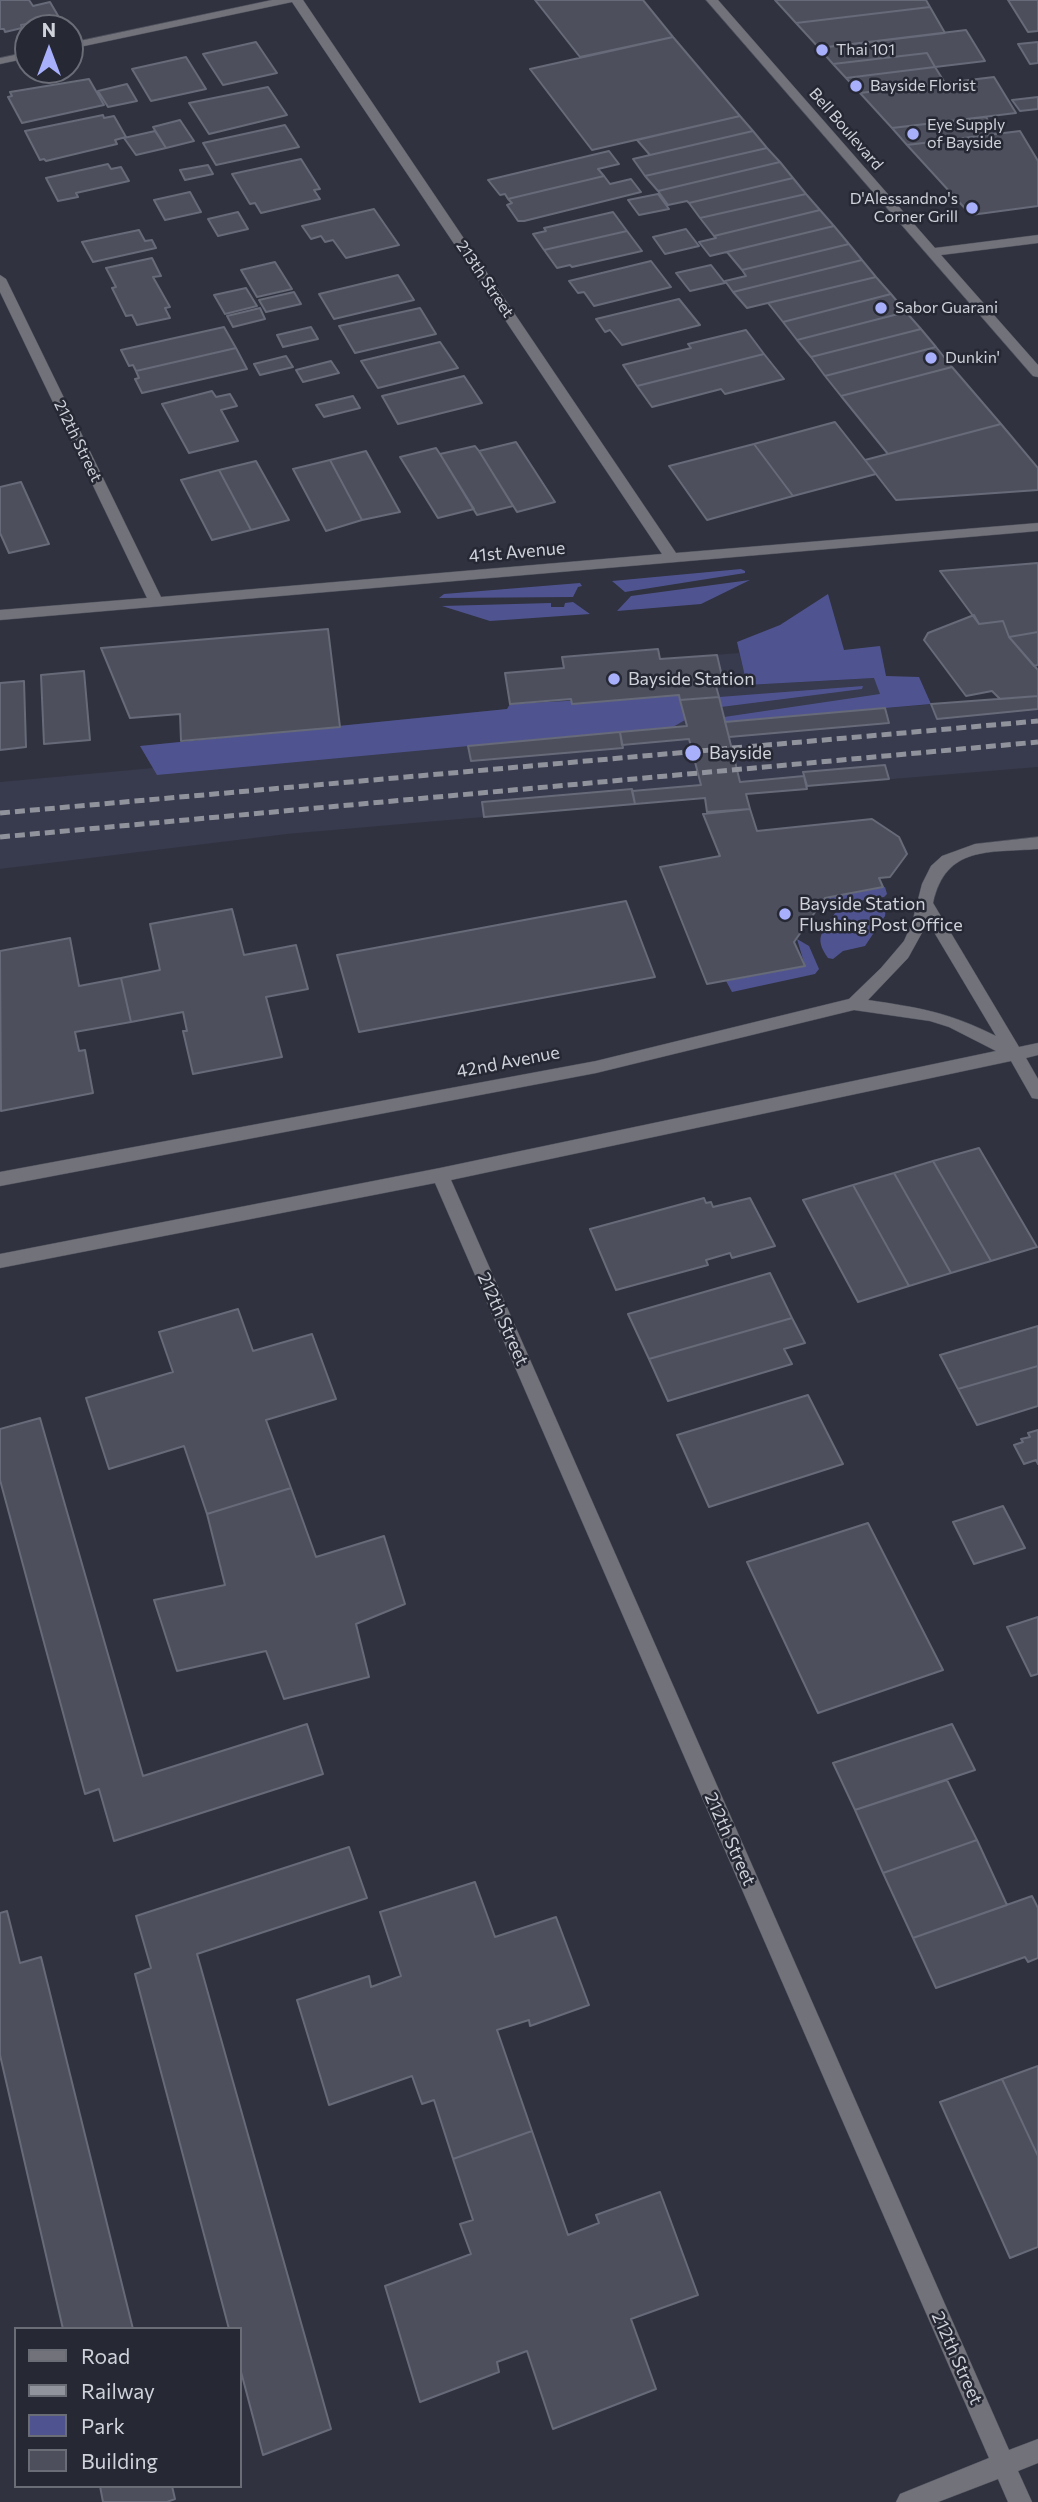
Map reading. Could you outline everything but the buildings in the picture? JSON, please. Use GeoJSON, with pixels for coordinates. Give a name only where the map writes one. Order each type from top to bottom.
{"type":"FeatureCollection","features":[{"type":"Feature","properties":{"kind":"street"},"geometry":{"type":"LineString","coordinates":[[84,43],[288,0]]}},
{"type":"Feature","properties":{"kind":"street","name":"213th Street"},"geometry":{"type":"LineString","coordinates":[[297,0],[673,558]]}},
{"type":"Feature","properties":{"kind":"street","name":"Bell Boulevard"},"geometry":{"type":"LineString","coordinates":[[712,0],[1038,373]]}},
{"type":"Feature","properties":{"kind":"street"},"geometry":{"type":"LineString","coordinates":[[933,252],[1038,239]]}},
{"type":"Feature","properties":{"kind":"street","name":"212th Street"},"geometry":{"type":"LineString","coordinates":[[0,279],[156,602]]}},
{"type":"Feature","properties":{"kind":"street","name":"41st Avenue"},"geometry":{"type":"LineString","coordinates":[[0,615],[1038,527]]}},
{"type":"Feature","properties":{"kind":"street"},"geometry":{"type":"LineString","coordinates":[[854,1004],[898,959],[916,934],[931,880],[940,864],[959,853],[1038,842]]}},
{"type":"Feature","properties":{"kind":"street"},"geometry":{"type":"LineString","coordinates":[[925,903],[1038,1093]]}},
{"type":"Feature","properties":{"kind":"street","name":"42nd Avenue"},"geometry":{"type":"LineString","coordinates":[[0,1179],[596,1067],[854,1004],[905,1009],[943,1018],[1014,1054]]}},
{"type":"Feature","properties":{"kind":"street"},"geometry":{"type":"LineString","coordinates":[[0,1261],[440,1175],[1038,1049]]}},
{"type":"Feature","properties":{"kind":"street","name":"212th Street"},"geometry":{"type":"LineString","coordinates":[[440,1175],[1020,2502]]}},
{"type":"Feature","properties":{"kind":"street"},"geometry":{"type":"LineString","coordinates":[[908,2502],[1038,2451]]}},
{"type":"Feature","properties":{"kind":"shaded area"},"geometry":{"type":"Polygon","coordinates":[[[658,649],[660,659],[739,653],[748,685],[875,678],[885,708],[1038,696],[1038,767],[808,786],[807,789],[747,794],[750,809],[707,812],[704,798],[287,834],[0,869],[0,782],[153,768],[140,746],[507,709],[510,704],[505,673],[563,668],[562,657],[658,649]]]}},
{"type":"Feature","properties":{"kind":"green space"},"geometry":{"type":"Polygon","coordinates":[[[741,569],[745,573],[625,592],[612,581],[741,569]]]}},
{"type":"Feature","properties":{"kind":"green space"},"geometry":{"type":"Polygon","coordinates":[[[750,580],[701,604],[617,611],[631,596],[750,580]]]}},
{"type":"Feature","properties":{"kind":"green space"},"geometry":{"type":"Polygon","coordinates":[[[580,583],[582,586],[578,587],[573,597],[439,598],[444,594],[580,583]]]}},
{"type":"Feature","properties":{"kind":"green space"},"geometry":{"type":"Polygon","coordinates":[[[828,594],[844,650],[880,646],[886,676],[919,677],[931,704],[725,722],[724,717],[880,694],[874,678],[747,685],[737,642],[780,625],[828,594]]]}},
{"type":"Feature","properties":{"kind":"green space"},"geometry":{"type":"Polygon","coordinates":[[[573,602],[590,614],[490,621],[442,606],[551,603],[551,607],[564,607],[565,603],[573,602]]]}},
{"type":"Feature","properties":{"kind":"green space"},"geometry":{"type":"Polygon","coordinates":[[[863,686],[862,689],[721,707],[719,697],[863,686]]]}},
{"type":"Feature","properties":{"kind":"green space"},"geometry":{"type":"Polygon","coordinates":[[[679,695],[685,720],[673,727],[157,775],[140,746],[507,709],[510,704],[679,695]]]}},
{"type":"Feature","properties":{"kind":"green space"},"geometry":{"type":"Polygon","coordinates":[[[885,887],[887,894],[884,897],[832,905],[827,898],[885,887]]]}},
{"type":"Feature","properties":{"kind":"green space"},"geometry":{"type":"Polygon","coordinates":[[[886,907],[885,916],[865,946],[843,951],[833,959],[828,958],[820,940],[835,913],[886,907]]]}},
{"type":"Feature","properties":{"kind":"green space"},"geometry":{"type":"Polygon","coordinates":[[[797,939],[809,946],[819,969],[815,974],[732,992],[726,981],[805,966],[797,939]]]}},
{"type":"Feature","properties":{"kind":"railway"},"geometry":{"type":"LineString","coordinates":[[0,813],[1038,721]]}},
{"type":"Feature","properties":{"kind":"railway"},"geometry":{"type":"LineString","coordinates":[[0,837],[1038,742]]}},
{"type":"Feature","properties":{"kind":"place","name":"Thai 101"},"geometry":{"type":"Point","coordinates":[822,50]}},
{"type":"Feature","properties":{"kind":"place","name":"Bayside Florist"},"geometry":{"type":"Point","coordinates":[856,86]}},
{"type":"Feature","properties":{"kind":"place","name":"Eye Supply of Bayside"},"geometry":{"type":"Point","coordinates":[913,134]}},
{"type":"Feature","properties":{"kind":"place","name":"D'Alessandno's Corner Grill"},"geometry":{"type":"Point","coordinates":[972,208]}},
{"type":"Feature","properties":{"kind":"place","name":"Sabor Guarani"},"geometry":{"type":"Point","coordinates":[881,308]}},
{"type":"Feature","properties":{"kind":"place","name":"Dunkin'"},"geometry":{"type":"Point","coordinates":[931,358]}},
{"type":"Feature","properties":{"kind":"place","name":"Bayside Station"},"geometry":{"type":"Point","coordinates":[614,679]}},
{"type":"Feature","properties":{"kind":"place","name":"Bayside"},"geometry":{"type":"Point","coordinates":[693,753]}},
{"type":"Feature","properties":{"kind":"place","name":"Bayside Station Flushing Post Office"},"geometry":{"type":"Point","coordinates":[785,914]}}]}
